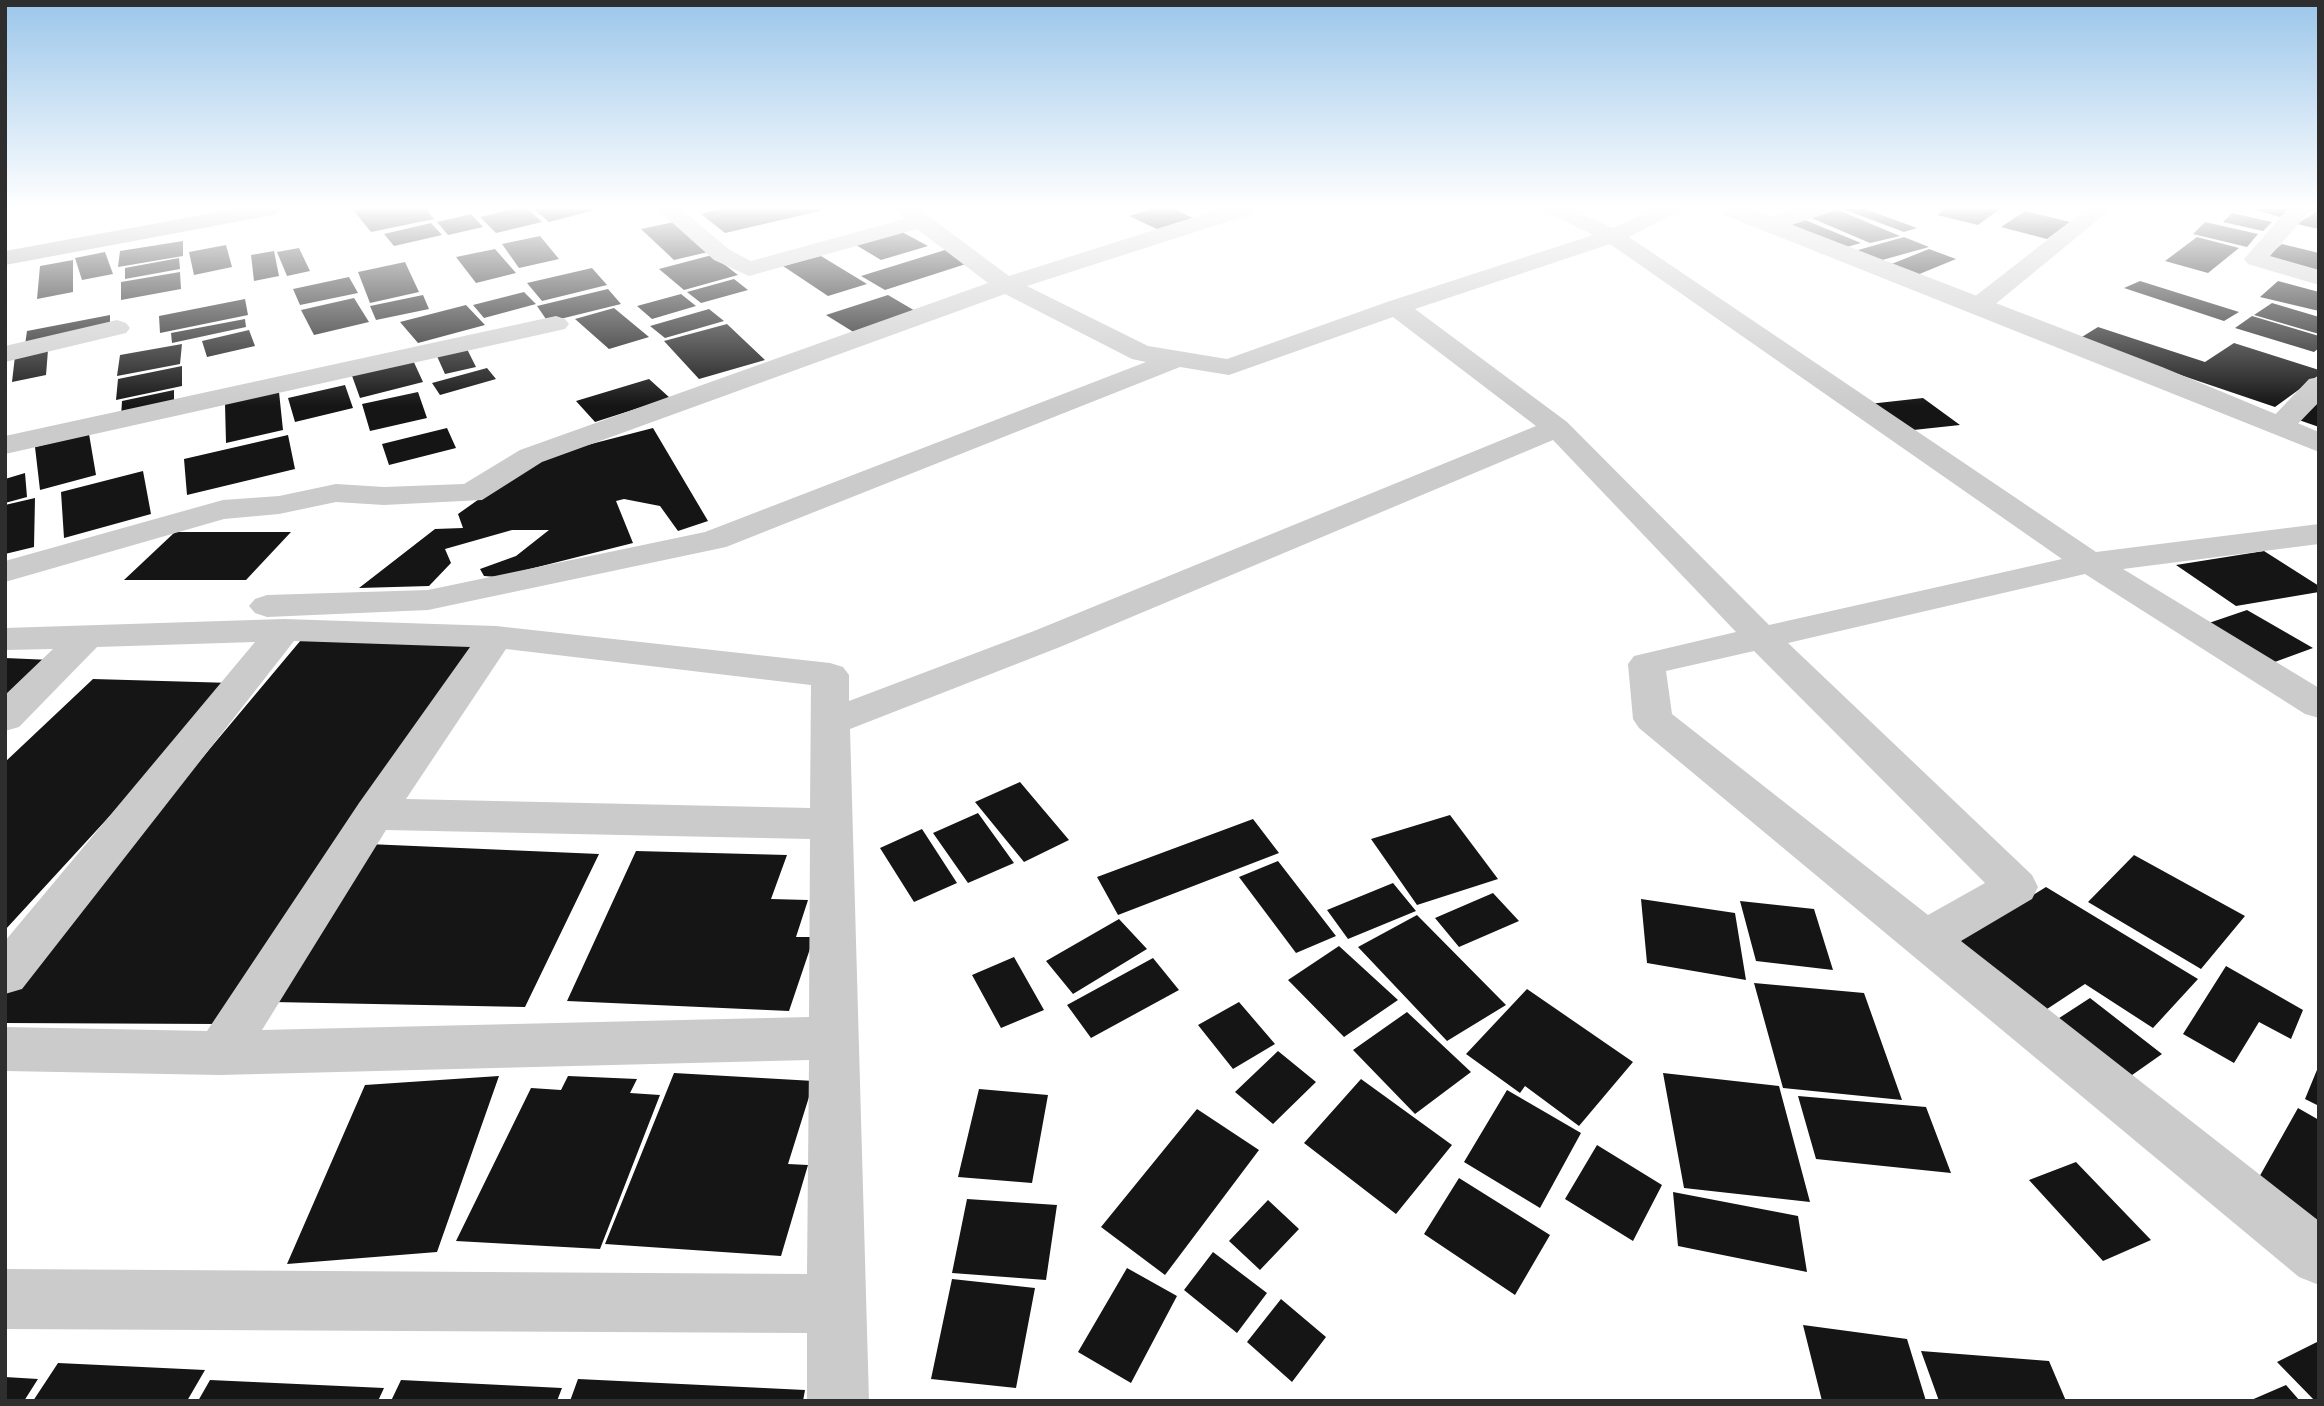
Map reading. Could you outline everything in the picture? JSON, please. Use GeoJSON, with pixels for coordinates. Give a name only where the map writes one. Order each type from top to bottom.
{"type":"FeatureCollection","features":[{"type":"Feature","properties":{"kind":"street"},"geometry":{"type":"LineString","coordinates":[[992,275],[1006,285],[1141,353],[1229,367],[1495,275]]}},
{"type":"Feature","properties":{"kind":"street"},"geometry":{"type":"LineString","coordinates":[[5,572],[134,533],[223,510],[279,505],[336,493],[384,496],[471,493],[531,456],[1039,275]]}},
{"type":"Feature","properties":{"kind":"street"},"geometry":{"type":"LineString","coordinates":[[1669,275],[2090,563],[2319,705]]}},
{"type":"Feature","properties":{"kind":"street"},"geometry":{"type":"LineString","coordinates":[[1896,275],[2319,443]]}},
{"type":"Feature","properties":{"kind":"street"},"geometry":{"type":"LineString","coordinates":[[1978,306],[2018,275]]}},
{"type":"Feature","properties":{"kind":"street"},"geometry":{"type":"LineString","coordinates":[[1396,307],[1557,428],[1760,636],[2016,887],[1925,939]]}},
{"type":"Feature","properties":{"kind":"street"},"geometry":{"type":"LineString","coordinates":[[5,445],[556,324]]}},
{"type":"Feature","properties":{"kind":"street"},"geometry":{"type":"LineString","coordinates":[[5,354],[117,328]]}},
{"type":"Feature","properties":{"kind":"street"},"geometry":{"type":"LineString","coordinates":[[5,615],[428,600],[713,540],[1177,359]]}},
{"type":"Feature","properties":{"kind":"street"},"geometry":{"type":"LineString","coordinates":[[2280,426],[2319,385]]}},
{"type":"Feature","properties":{"kind":"street"},"geometry":{"type":"LineString","coordinates":[[831,722],[1047,639],[1557,428]]}},
{"type":"Feature","properties":{"kind":"street"},"geometry":{"type":"LineString","coordinates":[[2319,534],[2090,563],[1760,636],[1647,664],[1653,719],[2319,1257]]}},
{"type":"Feature","properties":{"kind":"street"},"geometry":{"type":"LineString","coordinates":[[5,975],[284,630]]}},
{"type":"Feature","properties":{"kind":"street"},"geometry":{"type":"LineString","coordinates":[[5,639],[284,630],[496,637],[830,675],[838,1401]]}},
{"type":"Feature","properties":{"kind":"street"},"geometry":{"type":"LineString","coordinates":[[220,1053],[374,814],[496,637]]}},
{"type":"Feature","properties":{"kind":"street"},"geometry":{"type":"LineString","coordinates":[[5,718],[85,638]]}},
{"type":"Feature","properties":{"kind":"street"},"geometry":{"type":"LineString","coordinates":[[374,814],[832,824]]}},
{"type":"Feature","properties":{"kind":"street"},"geometry":{"type":"LineString","coordinates":[[5,1049],[220,1053],[835,1038]]}},
{"type":"Feature","properties":{"kind":"street"},"geometry":{"type":"LineString","coordinates":[[5,1299],[838,1304]]}},
{"type":"Feature","properties":{"kind":"building"},"geometry":{"type":"Polygon","coordinates":[[[39,275],[73,275],[73,292],[37,299],[39,275]]]}},
{"type":"Feature","properties":{"kind":"building"},"geometry":{"type":"Polygon","coordinates":[[[80,275],[110,275],[82,280],[80,275]]]}},
{"type":"Feature","properties":{"kind":"building"},"geometry":{"type":"Polygon","coordinates":[[[125,275],[149,275],[125,279],[125,275]]]}},
{"type":"Feature","properties":{"kind":"building"},"geometry":{"type":"Polygon","coordinates":[[[180,275],[181,289],[121,300],[121,282],[180,275]]]}},
{"type":"Feature","properties":{"kind":"building"},"geometry":{"type":"Polygon","coordinates":[[[253,275],[279,275],[279,276],[254,281],[253,275]]]}},
{"type":"Feature","properties":{"kind":"building"},"geometry":{"type":"Polygon","coordinates":[[[359,275],[411,275],[419,292],[370,303],[359,275]]]}},
{"type":"Feature","properties":{"kind":"building"},"geometry":{"type":"Polygon","coordinates":[[[470,275],[510,275],[476,283],[470,275]]]}},
{"type":"Feature","properties":{"kind":"building"},"geometry":{"type":"Polygon","coordinates":[[[563,275],[598,275],[607,285],[542,301],[527,283],[563,275]]]}},
{"type":"Feature","properties":{"kind":"building"},"geometry":{"type":"Polygon","coordinates":[[[666,275],[738,275],[684,290],[666,275]]]}},
{"type":"Feature","properties":{"kind":"building"},"geometry":{"type":"Polygon","coordinates":[[[796,275],[852,275],[867,284],[828,296],[796,275]]]}},
{"type":"Feature","properties":{"kind":"building"},"geometry":{"type":"Polygon","coordinates":[[[865,275],[933,275],[885,290],[861,276],[865,275]]]}},
{"type":"Feature","properties":{"kind":"building"},"geometry":{"type":"Polygon","coordinates":[[[349,277],[358,293],[300,305],[293,289],[349,277]]]}},
{"type":"Feature","properties":{"kind":"building"},"geometry":{"type":"Polygon","coordinates":[[[734,279],[748,290],[701,303],[687,292],[734,279]]]}},
{"type":"Feature","properties":{"kind":"building"},"geometry":{"type":"Polygon","coordinates":[[[2140,281],[2239,312],[2224,321],[2124,288],[2140,281]]]}},
{"type":"Feature","properties":{"kind":"building"},"geometry":{"type":"Polygon","coordinates":[[[2278,281],[2319,292],[2319,311],[2260,297],[2278,281]]]}},
{"type":"Feature","properties":{"kind":"building"},"geometry":{"type":"Polygon","coordinates":[[[608,289],[621,304],[548,322],[537,306],[608,289]]]}},
{"type":"Feature","properties":{"kind":"building"},"geometry":{"type":"Polygon","coordinates":[[[524,292],[536,304],[484,318],[473,305],[524,292]]]}},
{"type":"Feature","properties":{"kind":"building"},"geometry":{"type":"Polygon","coordinates":[[[681,294],[696,306],[652,319],[637,306],[681,294]]]}},
{"type":"Feature","properties":{"kind":"building"},"geometry":{"type":"Polygon","coordinates":[[[423,295],[429,309],[376,320],[370,306],[423,295]]]}},
{"type":"Feature","properties":{"kind":"building"},"geometry":{"type":"Polygon","coordinates":[[[888,295],[917,312],[855,333],[826,315],[888,295]]]}},
{"type":"Feature","properties":{"kind":"building"},"geometry":{"type":"Polygon","coordinates":[[[354,298],[369,322],[314,335],[301,310],[354,298]]]}},
{"type":"Feature","properties":{"kind":"building"},"geometry":{"type":"Polygon","coordinates":[[[245,299],[248,315],[160,333],[159,316],[245,299]]]}},
{"type":"Feature","properties":{"kind":"building"},"geometry":{"type":"Polygon","coordinates":[[[2272,303],[2319,317],[2319,334],[2254,315],[2272,303]]]}},
{"type":"Feature","properties":{"kind":"building"},"geometry":{"type":"Polygon","coordinates":[[[466,305],[485,325],[418,343],[400,322],[466,305]]]}},
{"type":"Feature","properties":{"kind":"building"},"geometry":{"type":"Polygon","coordinates":[[[614,308],[649,337],[609,349],[575,319],[614,308]]]}},
{"type":"Feature","properties":{"kind":"building"},"geometry":{"type":"Polygon","coordinates":[[[709,309],[724,321],[665,338],[650,326],[709,309]]]}},
{"type":"Feature","properties":{"kind":"building"},"geometry":{"type":"Polygon","coordinates":[[[110,315],[110,329],[25,345],[27,331],[110,315]]]}},
{"type":"Feature","properties":{"kind":"building"},"geometry":{"type":"Polygon","coordinates":[[[2252,316],[2319,336],[2319,348],[2314,352],[2235,328],[2252,316]]]}},
{"type":"Feature","properties":{"kind":"building"},"geometry":{"type":"Polygon","coordinates":[[[245,319],[246,327],[172,343],[171,333],[245,319]]]}},
{"type":"Feature","properties":{"kind":"building"},"geometry":{"type":"Polygon","coordinates":[[[727,324],[765,360],[699,379],[664,341],[727,324]]]}},
{"type":"Feature","properties":{"kind":"building"},"geometry":{"type":"Polygon","coordinates":[[[2098,327],[2205,362],[2234,343],[2319,370],[2319,375],[2275,407],[2077,340],[2098,327]]]}},
{"type":"Feature","properties":{"kind":"building"},"geometry":{"type":"Polygon","coordinates":[[[249,330],[255,346],[207,357],[202,341],[249,330]]]}},
{"type":"Feature","properties":{"kind":"building"},"geometry":{"type":"Polygon","coordinates":[[[182,344],[180,364],[117,376],[120,355],[182,344]]]}},
{"type":"Feature","properties":{"kind":"building"},"geometry":{"type":"Polygon","coordinates":[[[466,347],[476,367],[445,374],[436,354],[466,347]]]}},
{"type":"Feature","properties":{"kind":"building"},"geometry":{"type":"Polygon","coordinates":[[[48,350],[46,375],[12,382],[15,356],[48,350]]]}},
{"type":"Feature","properties":{"kind":"building"},"geometry":{"type":"Polygon","coordinates":[[[412,358],[423,382],[360,398],[351,373],[412,358]]]}},
{"type":"Feature","properties":{"kind":"building"},"geometry":{"type":"Polygon","coordinates":[[[182,366],[182,386],[116,400],[118,379],[182,366]]]}},
{"type":"Feature","properties":{"kind":"building"},"geometry":{"type":"Polygon","coordinates":[[[487,368],[496,379],[440,395],[432,383],[487,368]]]}},
{"type":"Feature","properties":{"kind":"building"},"geometry":{"type":"Polygon","coordinates":[[[649,379],[670,398],[595,422],[576,401],[649,379]]]}},
{"type":"Feature","properties":{"kind":"building"},"geometry":{"type":"Polygon","coordinates":[[[345,385],[353,408],[295,422],[288,398],[345,385]]]}},
{"type":"Feature","properties":{"kind":"building"},"geometry":{"type":"Polygon","coordinates":[[[174,390],[174,406],[121,417],[122,401],[174,390]]]}},
{"type":"Feature","properties":{"kind":"building"},"geometry":{"type":"Polygon","coordinates":[[[279,392],[283,430],[226,443],[225,404],[279,392]]]}},
{"type":"Feature","properties":{"kind":"building"},"geometry":{"type":"Polygon","coordinates":[[[418,392],[427,418],[370,431],[362,404],[418,392]]]}},
{"type":"Feature","properties":{"kind":"building"},"geometry":{"type":"Polygon","coordinates":[[[1923,398],[1960,425],[1904,431],[1869,404],[1923,398]]]}},
{"type":"Feature","properties":{"kind":"building"},"geometry":{"type":"Polygon","coordinates":[[[2319,402],[2319,427],[2296,419],[2319,402]]]}},
{"type":"Feature","properties":{"kind":"building"},"geometry":{"type":"Polygon","coordinates":[[[447,428],[456,448],[389,465],[382,444],[447,428]]]}},
{"type":"Feature","properties":{"kind":"building"},"geometry":{"type":"Polygon","coordinates":[[[653,428],[708,521],[678,531],[660,506],[624,499],[616,501],[633,543],[498,577],[484,576],[480,569],[516,556],[549,530],[512,530],[445,549],[451,563],[429,586],[359,588],[435,529],[463,528],[458,514],[537,458],[653,428]]]}},
{"type":"Feature","properties":{"kind":"building"},"geometry":{"type":"Polygon","coordinates":[[[89,434],[96,475],[40,490],[35,447],[89,434]]]}},
{"type":"Feature","properties":{"kind":"building"},"geometry":{"type":"Polygon","coordinates":[[[288,435],[295,469],[187,495],[184,459],[288,435]]]}},
{"type":"Feature","properties":{"kind":"building"},"geometry":{"type":"Polygon","coordinates":[[[143,471],[151,514],[64,538],[61,492],[143,471]]]}},
{"type":"Feature","properties":{"kind":"building"},"geometry":{"type":"Polygon","coordinates":[[[25,473],[27,497],[5,503],[5,479],[25,473]]]}},
{"type":"Feature","properties":{"kind":"building"},"geometry":{"type":"Polygon","coordinates":[[[35,498],[34,547],[5,554],[5,505],[35,498]]]}},
{"type":"Feature","properties":{"kind":"building"},"geometry":{"type":"Polygon","coordinates":[[[175,532],[291,532],[246,580],[124,580],[175,532]]]}},
{"type":"Feature","properties":{"kind":"building"},"geometry":{"type":"Polygon","coordinates":[[[2264,551],[2319,586],[2319,592],[2236,606],[2176,565],[2264,551]]]}},
{"type":"Feature","properties":{"kind":"building"},"geometry":{"type":"Polygon","coordinates":[[[2247,610],[2313,648],[2272,663],[2206,624],[2247,610]]]}},
{"type":"Feature","properties":{"kind":"building"},"geometry":{"type":"Polygon","coordinates":[[[301,640],[475,641],[218,1024],[5,1023],[5,993],[301,640]]]}},
{"type":"Feature","properties":{"kind":"building"},"geometry":{"type":"Polygon","coordinates":[[[5,658],[51,660],[5,701],[5,658]]]}},
{"type":"Feature","properties":{"kind":"building"},"geometry":{"type":"Polygon","coordinates":[[[93,679],[232,683],[5,930],[5,762],[93,679]]]}},
{"type":"Feature","properties":{"kind":"building"},"geometry":{"type":"Polygon","coordinates":[[[1020,782],[1069,840],[1024,862],[975,802],[1020,782]]]}},
{"type":"Feature","properties":{"kind":"building"},"geometry":{"type":"Polygon","coordinates":[[[978,813],[1014,863],[968,883],[933,833],[978,813]]]}},
{"type":"Feature","properties":{"kind":"building"},"geometry":{"type":"Polygon","coordinates":[[[1450,815],[1498,879],[1417,905],[1371,839],[1450,815]]]}},
{"type":"Feature","properties":{"kind":"building"},"geometry":{"type":"Polygon","coordinates":[[[1253,819],[1279,853],[1118,915],[1097,877],[1253,819]]]}},
{"type":"Feature","properties":{"kind":"building"},"geometry":{"type":"Polygon","coordinates":[[[922,829],[957,883],[914,902],[880,848],[922,829]]]}},
{"type":"Feature","properties":{"kind":"building"},"geometry":{"type":"Polygon","coordinates":[[[368,844],[599,854],[525,1007],[273,1002],[368,844]]]}},
{"type":"Feature","properties":{"kind":"building"},"geometry":{"type":"Polygon","coordinates":[[[636,851],[787,855],[771,899],[808,900],[796,937],[814,937],[789,1011],[567,1001],[636,851]]]}},
{"type":"Feature","properties":{"kind":"building"},"geometry":{"type":"Polygon","coordinates":[[[2134,855],[2245,916],[2201,969],[2088,902],[2134,855]]]}},
{"type":"Feature","properties":{"kind":"building"},"geometry":{"type":"Polygon","coordinates":[[[1278,861],[1336,936],[1296,953],[1239,877],[1278,861]]]}},
{"type":"Feature","properties":{"kind":"building"},"geometry":{"type":"Polygon","coordinates":[[[1393,883],[1416,911],[1348,939],[1327,910],[1393,883]]]}},
{"type":"Feature","properties":{"kind":"building"},"geometry":{"type":"Polygon","coordinates":[[[2046,887],[2198,979],[2153,1028],[2085,984],[2044,1011],[1957,942],[2046,887]]]}},
{"type":"Feature","properties":{"kind":"building"},"geometry":{"type":"Polygon","coordinates":[[[1493,893],[1519,921],[1459,947],[1435,918],[1493,893]]]}},
{"type":"Feature","properties":{"kind":"building"},"geometry":{"type":"Polygon","coordinates":[[[1641,899],[1735,913],[1746,980],[1647,963],[1641,899]]]}},
{"type":"Feature","properties":{"kind":"building"},"geometry":{"type":"Polygon","coordinates":[[[1740,901],[1814,909],[1833,970],[1756,961],[1740,901]]]}},
{"type":"Feature","properties":{"kind":"building"},"geometry":{"type":"Polygon","coordinates":[[[1417,915],[1506,1005],[1447,1041],[1358,947],[1417,915]]]}},
{"type":"Feature","properties":{"kind":"building"},"geometry":{"type":"Polygon","coordinates":[[[1119,919],[1147,949],[1073,994],[1046,961],[1119,919]]]}},
{"type":"Feature","properties":{"kind":"building"},"geometry":{"type":"Polygon","coordinates":[[[1339,946],[1398,1000],[1344,1037],[1288,980],[1339,946]]]}},
{"type":"Feature","properties":{"kind":"building"},"geometry":{"type":"Polygon","coordinates":[[[1014,957],[1044,1010],[1001,1028],[972,975],[1014,957]]]}},
{"type":"Feature","properties":{"kind":"building"},"geometry":{"type":"Polygon","coordinates":[[[1153,958],[1179,990],[1091,1038],[1067,1005],[1153,958]]]}},
{"type":"Feature","properties":{"kind":"building"},"geometry":{"type":"Polygon","coordinates":[[[2226,966],[2303,1010],[2291,1039],[2259,1022],[2234,1063],[2183,1034],[2226,966]]]}},
{"type":"Feature","properties":{"kind":"building"},"geometry":{"type":"Polygon","coordinates":[[[1754,983],[1864,993],[1902,1100],[1783,1088],[1754,983]]]}},
{"type":"Feature","properties":{"kind":"building"},"geometry":{"type":"Polygon","coordinates":[[[1527,989],[1633,1062],[1579,1126],[1525,1086],[1520,1093],[1466,1054],[1527,989]]]}},
{"type":"Feature","properties":{"kind":"building"},"geometry":{"type":"Polygon","coordinates":[[[2090,998],[2162,1054],[2125,1080],[2053,1022],[2090,998]]]}},
{"type":"Feature","properties":{"kind":"building"},"geometry":{"type":"Polygon","coordinates":[[[1239,1002],[1275,1044],[1233,1069],[1198,1025],[1239,1002]]]}},
{"type":"Feature","properties":{"kind":"building"},"geometry":{"type":"Polygon","coordinates":[[[1407,1012],[1471,1072],[1415,1114],[1353,1050],[1407,1012]]]}},
{"type":"Feature","properties":{"kind":"building"},"geometry":{"type":"Polygon","coordinates":[[[1278,1051],[1316,1082],[1273,1124],[1235,1092],[1278,1051]]]}},
{"type":"Feature","properties":{"kind":"building"},"geometry":{"type":"Polygon","coordinates":[[[2319,1065],[2319,1106],[2305,1099],[2319,1065]]]}},
{"type":"Feature","properties":{"kind":"building"},"geometry":{"type":"Polygon","coordinates":[[[674,1073],[814,1081],[788,1164],[808,1165],[781,1256],[605,1244],[674,1073]]]}},
{"type":"Feature","properties":{"kind":"building"},"geometry":{"type":"Polygon","coordinates":[[[1663,1073],[1779,1086],[1810,1202],[1684,1188],[1663,1073]]]}},
{"type":"Feature","properties":{"kind":"building"},"geometry":{"type":"Polygon","coordinates":[[[499,1076],[437,1252],[287,1264],[365,1085],[499,1076]]]}},
{"type":"Feature","properties":{"kind":"building"},"geometry":{"type":"Polygon","coordinates":[[[568,1076],[637,1079],[630,1093],[660,1095],[600,1249],[456,1241],[531,1088],[561,1090],[568,1076]]]}},
{"type":"Feature","properties":{"kind":"building"},"geometry":{"type":"Polygon","coordinates":[[[1361,1079],[1452,1145],[1396,1214],[1304,1143],[1361,1079]]]}},
{"type":"Feature","properties":{"kind":"building"},"geometry":{"type":"Polygon","coordinates":[[[979,1089],[1048,1095],[1032,1183],[958,1177],[979,1089]]]}},
{"type":"Feature","properties":{"kind":"building"},"geometry":{"type":"Polygon","coordinates":[[[1507,1090],[1581,1133],[1540,1208],[1464,1162],[1507,1090]]]}},
{"type":"Feature","properties":{"kind":"building"},"geometry":{"type":"Polygon","coordinates":[[[1798,1096],[1926,1107],[1951,1173],[1816,1159],[1798,1096]]]}},
{"type":"Feature","properties":{"kind":"building"},"geometry":{"type":"Polygon","coordinates":[[[2298,1108],[2319,1120],[2319,1230],[2253,1188],[2298,1108]]]}},
{"type":"Feature","properties":{"kind":"building"},"geometry":{"type":"Polygon","coordinates":[[[1197,1109],[1259,1150],[1165,1275],[1101,1227],[1197,1109]]]}},
{"type":"Feature","properties":{"kind":"building"},"geometry":{"type":"Polygon","coordinates":[[[1597,1145],[1662,1185],[1633,1241],[1565,1199],[1597,1145]]]}},
{"type":"Feature","properties":{"kind":"building"},"geometry":{"type":"Polygon","coordinates":[[[2076,1162],[2151,1240],[2103,1261],[2029,1180],[2076,1162]]]}},
{"type":"Feature","properties":{"kind":"building"},"geometry":{"type":"Polygon","coordinates":[[[1459,1178],[1550,1235],[1515,1295],[1424,1234],[1459,1178]]]}},
{"type":"Feature","properties":{"kind":"building"},"geometry":{"type":"Polygon","coordinates":[[[1673,1192],[1798,1216],[1807,1272],[1678,1246],[1673,1192]]]}},
{"type":"Feature","properties":{"kind":"building"},"geometry":{"type":"Polygon","coordinates":[[[967,1199],[1057,1205],[1046,1280],[952,1273],[967,1199]]]}},
{"type":"Feature","properties":{"kind":"building"},"geometry":{"type":"Polygon","coordinates":[[[1268,1200],[1299,1229],[1260,1270],[1229,1241],[1268,1200]]]}},
{"type":"Feature","properties":{"kind":"building"},"geometry":{"type":"Polygon","coordinates":[[[1213,1252],[1267,1293],[1237,1333],[1184,1290],[1213,1252]]]}},
{"type":"Feature","properties":{"kind":"building"},"geometry":{"type":"Polygon","coordinates":[[[1127,1268],[1177,1296],[1131,1383],[1078,1352],[1127,1268]]]}},
{"type":"Feature","properties":{"kind":"building"},"geometry":{"type":"Polygon","coordinates":[[[952,1279],[1035,1288],[1016,1388],[931,1379],[952,1279]]]}},
{"type":"Feature","properties":{"kind":"building"},"geometry":{"type":"Polygon","coordinates":[[[1281,1299],[1326,1337],[1292,1382],[1247,1342],[1281,1299]]]}},
{"type":"Feature","properties":{"kind":"building"},"geometry":{"type":"Polygon","coordinates":[[[1803,1325],[1907,1339],[1926,1401],[1822,1401],[1803,1325]]]}},
{"type":"Feature","properties":{"kind":"building"},"geometry":{"type":"Polygon","coordinates":[[[2319,1341],[2319,1401],[2315,1401],[2277,1362],[2319,1341]]]}},
{"type":"Feature","properties":{"kind":"building"},"geometry":{"type":"Polygon","coordinates":[[[1921,1351],[2049,1361],[2066,1401],[1939,1401],[1921,1351]]]}},
{"type":"Feature","properties":{"kind":"building"},"geometry":{"type":"Polygon","coordinates":[[[58,1363],[205,1370],[187,1401],[33,1401],[58,1363]]]}},
{"type":"Feature","properties":{"kind":"building"},"geometry":{"type":"Polygon","coordinates":[[[5,1377],[38,1379],[24,1401],[5,1401],[5,1377]]]}},
{"type":"Feature","properties":{"kind":"building"},"geometry":{"type":"Polygon","coordinates":[[[578,1379],[805,1390],[803,1401],[570,1401],[578,1379]]]}},
{"type":"Feature","properties":{"kind":"building"},"geometry":{"type":"Polygon","coordinates":[[[210,1380],[384,1388],[378,1401],[198,1401],[210,1380]]]}},
{"type":"Feature","properties":{"kind":"building"},"geometry":{"type":"Polygon","coordinates":[[[401,1380],[562,1388],[557,1401],[391,1401],[401,1380]]]}},
{"type":"Feature","properties":{"kind":"building"},"geometry":{"type":"Polygon","coordinates":[[[2286,1385],[2300,1401],[2249,1401],[2286,1385]]]}}]}
